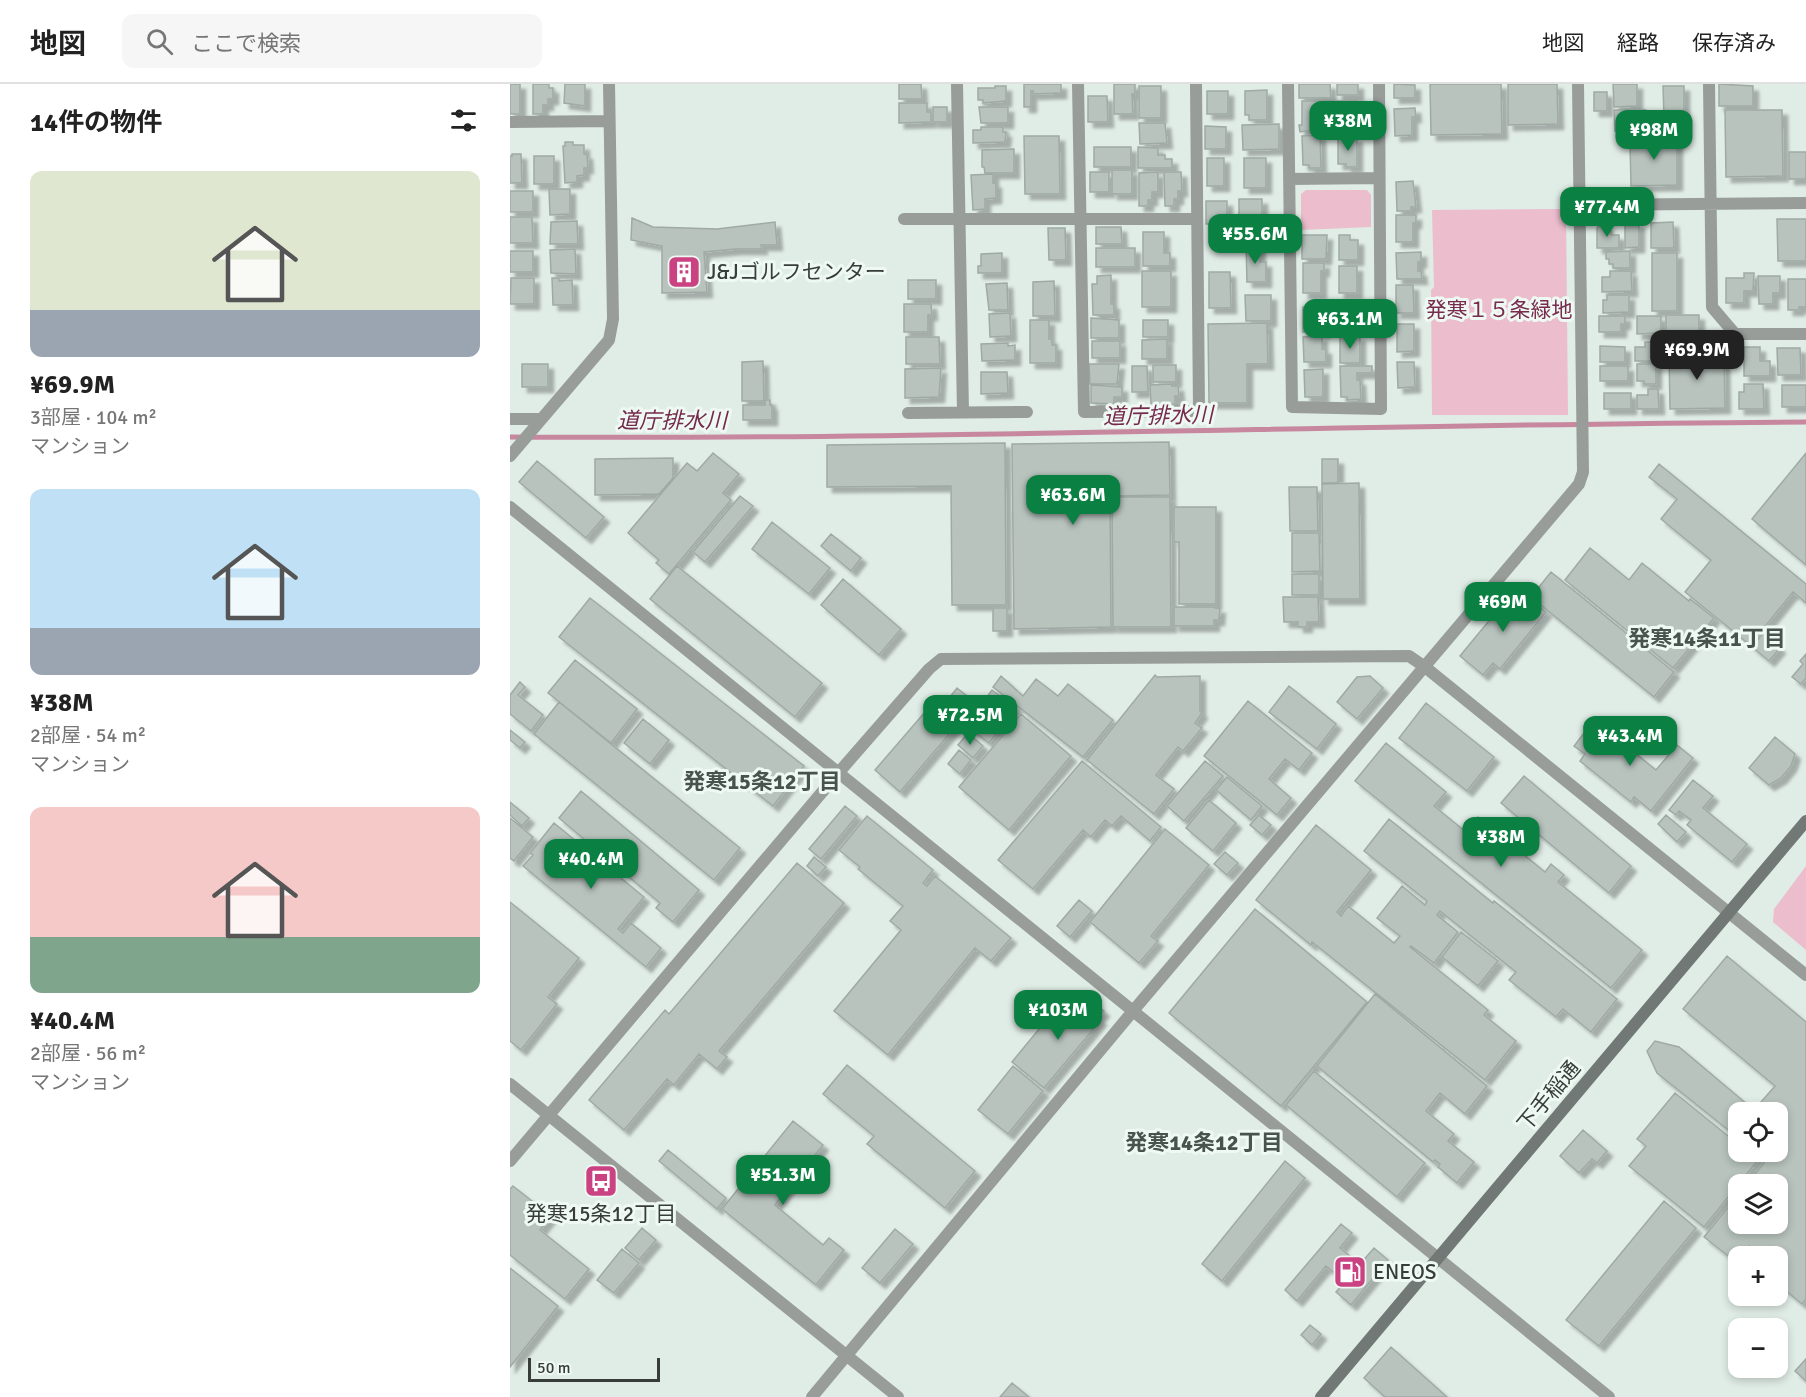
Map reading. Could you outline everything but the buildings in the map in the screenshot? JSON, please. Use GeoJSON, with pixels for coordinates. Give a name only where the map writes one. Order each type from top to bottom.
{"type":"FeatureCollection","features":[{"type":"Feature","properties":{"kind":"main road","name":"下手稲通"},"geometry":{"type":"LineString","coordinates":[[1321,1397],[1806,821]]}},
{"type":"Feature","properties":{"kind":"street"},"geometry":{"type":"LineString","coordinates":[[513,453],[609,340],[613,319],[609,84]]}},
{"type":"Feature","properties":{"kind":"street"},"geometry":{"type":"LineString","coordinates":[[957,84],[963,412]]}},
{"type":"Feature","properties":{"kind":"street"},"geometry":{"type":"LineString","coordinates":[[1078,84],[1084,412],[1199,411],[1196,84]]}},
{"type":"Feature","properties":{"kind":"street"},"geometry":{"type":"LineString","coordinates":[[1288,84],[1292,407],[1381,409],[1379,84]]}},
{"type":"Feature","properties":{"kind":"street"},"geometry":{"type":"LineString","coordinates":[[812,1397],[1133,1011],[1579,484],[1583,472],[1578,84]]}},
{"type":"Feature","properties":{"kind":"street"},"geometry":{"type":"LineString","coordinates":[[1709,84],[1712,307],[1735,334],[1806,334]]}},
{"type":"Feature","properties":{"kind":"street"},"geometry":{"type":"LineString","coordinates":[[510,122],[609,121]]}},
{"type":"Feature","properties":{"kind":"street"},"geometry":{"type":"LineString","coordinates":[[1289,178],[1379,178]]}},
{"type":"Feature","properties":{"kind":"street"},"geometry":{"type":"LineString","coordinates":[[1579,205],[1806,203]]}},
{"type":"Feature","properties":{"kind":"street"},"geometry":{"type":"LineString","coordinates":[[904,219],[1197,219]]}},
{"type":"Feature","properties":{"kind":"street"},"geometry":{"type":"LineString","coordinates":[[908,413],[1027,412]]}},
{"type":"Feature","properties":{"kind":"street"},"geometry":{"type":"LineString","coordinates":[[510,419],[537,423]]}},
{"type":"Feature","properties":{"kind":"street"},"geometry":{"type":"LineString","coordinates":[[510,507],[840,771],[1609,1397]]}},
{"type":"Feature","properties":{"kind":"street"},"geometry":{"type":"LineString","coordinates":[[510,1161],[840,771],[929,669],[941,659],[1409,656],[1806,975]]}},
{"type":"Feature","properties":{"kind":"street"},"geometry":{"type":"LineString","coordinates":[[510,1084],[898,1397]]}},
{"type":"Feature","properties":{"kind":"green space"},"geometry":{"type":"Polygon","coordinates":[[[1306,190],[1367,190],[1371,195],[1371,227],[1301,230],[1301,194],[1306,190]]]}},
{"type":"Feature","properties":{"kind":"green space","name":"発寒１５条緑地"},"geometry":{"type":"Polygon","coordinates":[[[1566,209],[1568,415],[1432,415],[1431,290],[1434,287],[1432,210],[1566,209]]]}},
{"type":"Feature","properties":{"kind":"green space"},"geometry":{"type":"Polygon","coordinates":[[[1806,866],[1806,950],[1773,922],[1774,909],[1806,866]]]}},
{"type":"Feature","properties":{"kind":"waterway","name":"道庁排水川"},"geometry":{"type":"LineString","coordinates":[[510,437],[834,436],[1806,422]]}},
{"type":"Feature","properties":{"kind":"place","name":"J&Jゴルフセンター"},"geometry":{"type":"Point","coordinates":[684,272]}},
{"type":"Feature","properties":{"kind":"place","name":"発寒15条12丁目"},"geometry":{"type":"Point","coordinates":[601,1181]}},
{"type":"Feature","properties":{"kind":"place","name":"ENEOS"},"geometry":{"type":"Point","coordinates":[1350,1272]}},
{"type":"Feature","properties":{"kind":"district","name":"発寒14条11丁目"},"geometry":{"type":"Point","coordinates":[1707,638]}},
{"type":"Feature","properties":{"kind":"district","name":"発寒15条12丁目"},"geometry":{"type":"Point","coordinates":[762,781]}},
{"type":"Feature","properties":{"kind":"district","name":"発寒14条12丁目"},"geometry":{"type":"Point","coordinates":[1204,1142]}}]}
